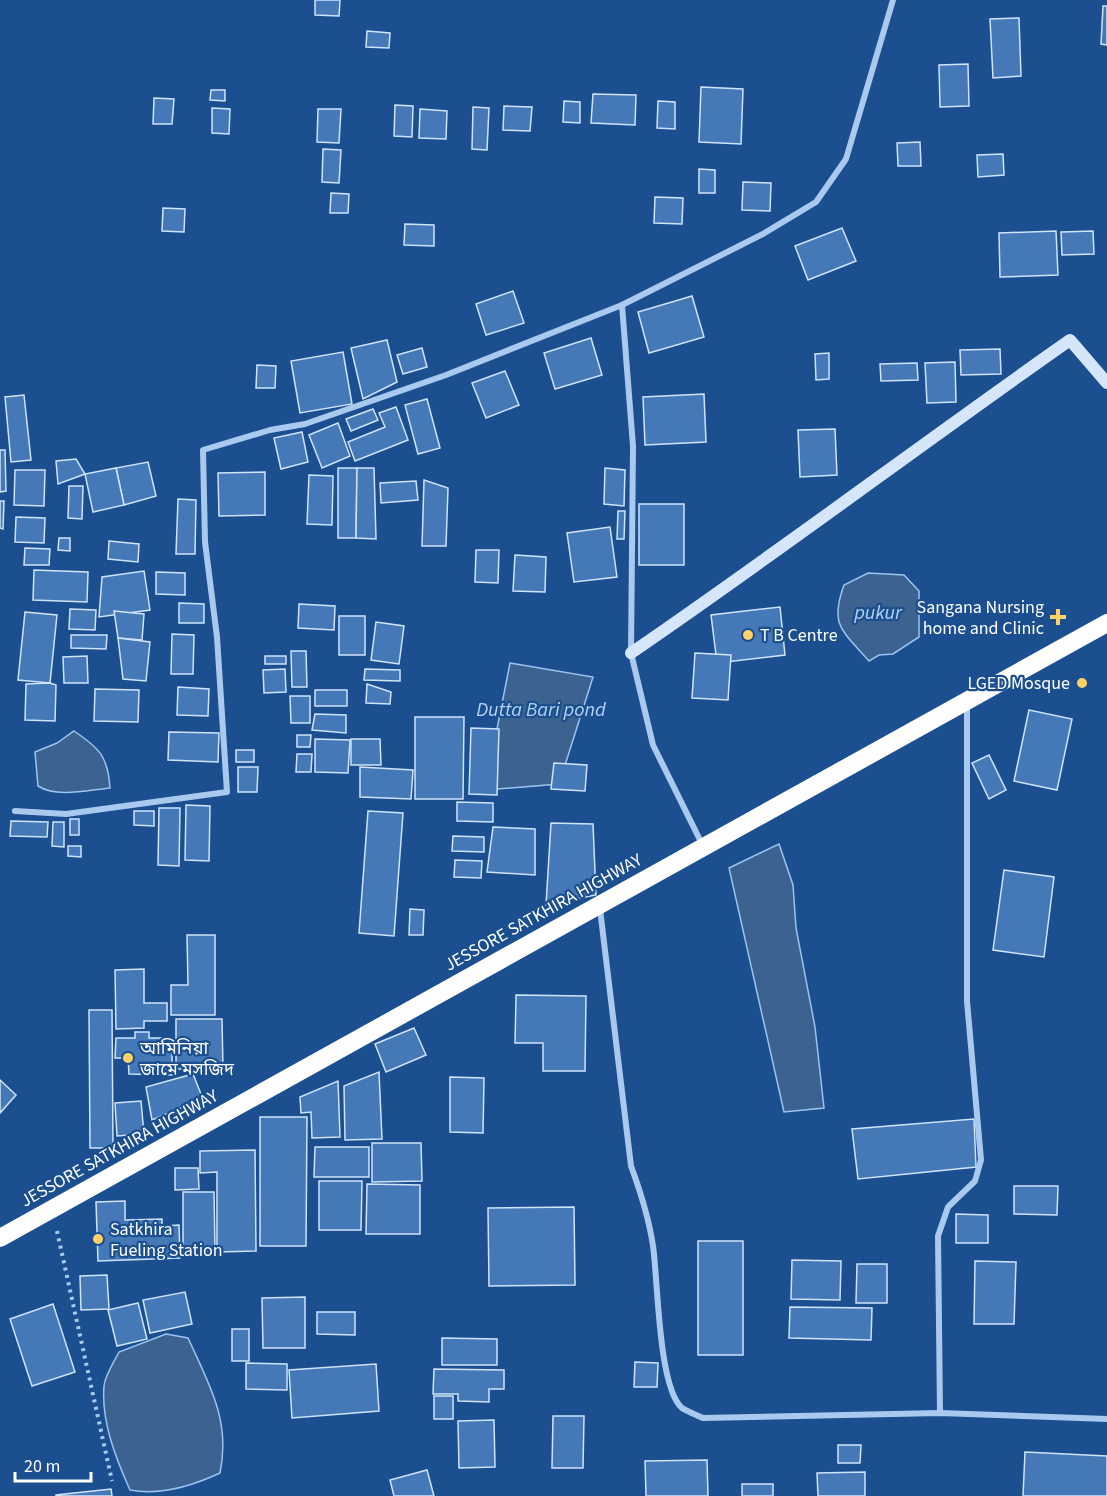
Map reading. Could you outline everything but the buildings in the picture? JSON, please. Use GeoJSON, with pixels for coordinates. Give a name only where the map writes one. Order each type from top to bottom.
{"type":"FeatureCollection","features":[{"type":"Feature","properties":{"kind":"highway","name":"JESSORE SATKHIRA HIGHWAY"},"geometry":{"type":"LineString","coordinates":[[0,1238],[1107,623]]}},
{"type":"Feature","properties":{"kind":"street"},"geometry":{"type":"LineString","coordinates":[[15,811],[66,814],[227,792],[217,637],[205,542],[203,450],[270,430],[305,424],[446,375],[622,305],[763,234],[816,202],[846,159],[893,0]]}},
{"type":"Feature","properties":{"kind":"street"},"geometry":{"type":"LineString","coordinates":[[622,305],[633,446],[631,653],[653,745],[704,847]]}},
{"type":"Feature","properties":{"kind":"street"},"geometry":{"type":"LineString","coordinates":[[631,653],[765,561],[866,484],[1070,340],[1107,383]]}},
{"type":"Feature","properties":{"kind":"street"},"geometry":{"type":"LineString","coordinates":[[940,1413],[938,1236],[948,1207],[975,1180],[981,1160],[967,1001],[967,701]]}},
{"type":"Feature","properties":{"kind":"street"},"geometry":{"type":"LineString","coordinates":[[599,905],[631,1166],[645,1205],[653,1247],[664,1360],[681,1407],[703,1418],[940,1413],[1107,1419]]}},
{"type":"Feature","properties":{"kind":"path"},"geometry":{"type":"LineString","coordinates":[[53,1209],[112,1480]]}},
{"type":"Feature","properties":{"kind":"water","name":"pukur"},"geometry":{"type":"Polygon","coordinates":[[[868,573],[904,575],[919,591],[919,637],[893,654],[879,655],[869,661],[846,635],[838,619],[844,585],[868,573]]]}},
{"type":"Feature","properties":{"kind":"water","name":"Dutta Bari pond"},"geometry":{"type":"Polygon","coordinates":[[[510,663],[593,677],[559,784],[485,790],[510,663]]]}},
{"type":"Feature","properties":{"kind":"water"},"geometry":{"type":"Polygon","coordinates":[[[74,731],[101,754],[107,768],[110,788],[54,792],[38,786],[35,752],[57,743],[74,731]]]}},
{"type":"Feature","properties":{"kind":"water"},"geometry":{"type":"Polygon","coordinates":[[[779,844],[793,885],[796,928],[815,1027],[824,1108],[784,1112],[729,868],[779,844]]]}},
{"type":"Feature","properties":{"kind":"water"},"geometry":{"type":"Polygon","coordinates":[[[166,1334],[188,1338],[210,1387],[223,1436],[220,1473],[176,1489],[153,1492],[130,1490],[107,1426],[104,1386],[119,1352],[166,1334]]]}},
{"type":"Feature","properties":{"kind":"place","name":"Sangana Nursing home and Clinic"},"geometry":{"type":"Point","coordinates":[1058,617]}},
{"type":"Feature","properties":{"kind":"place","name":"T B Centre"},"geometry":{"type":"Point","coordinates":[748,635]}},
{"type":"Feature","properties":{"kind":"place","name":"LGED Mosque"},"geometry":{"type":"Point","coordinates":[1082,683]}},
{"type":"Feature","properties":{"kind":"place","name":"আমিনিয়া জামে মসজিদ"},"geometry":{"type":"Point","coordinates":[128,1058]}},
{"type":"Feature","properties":{"kind":"place","name":"Satkhira Fueling Station"},"geometry":{"type":"Point","coordinates":[98,1239]}}]}
